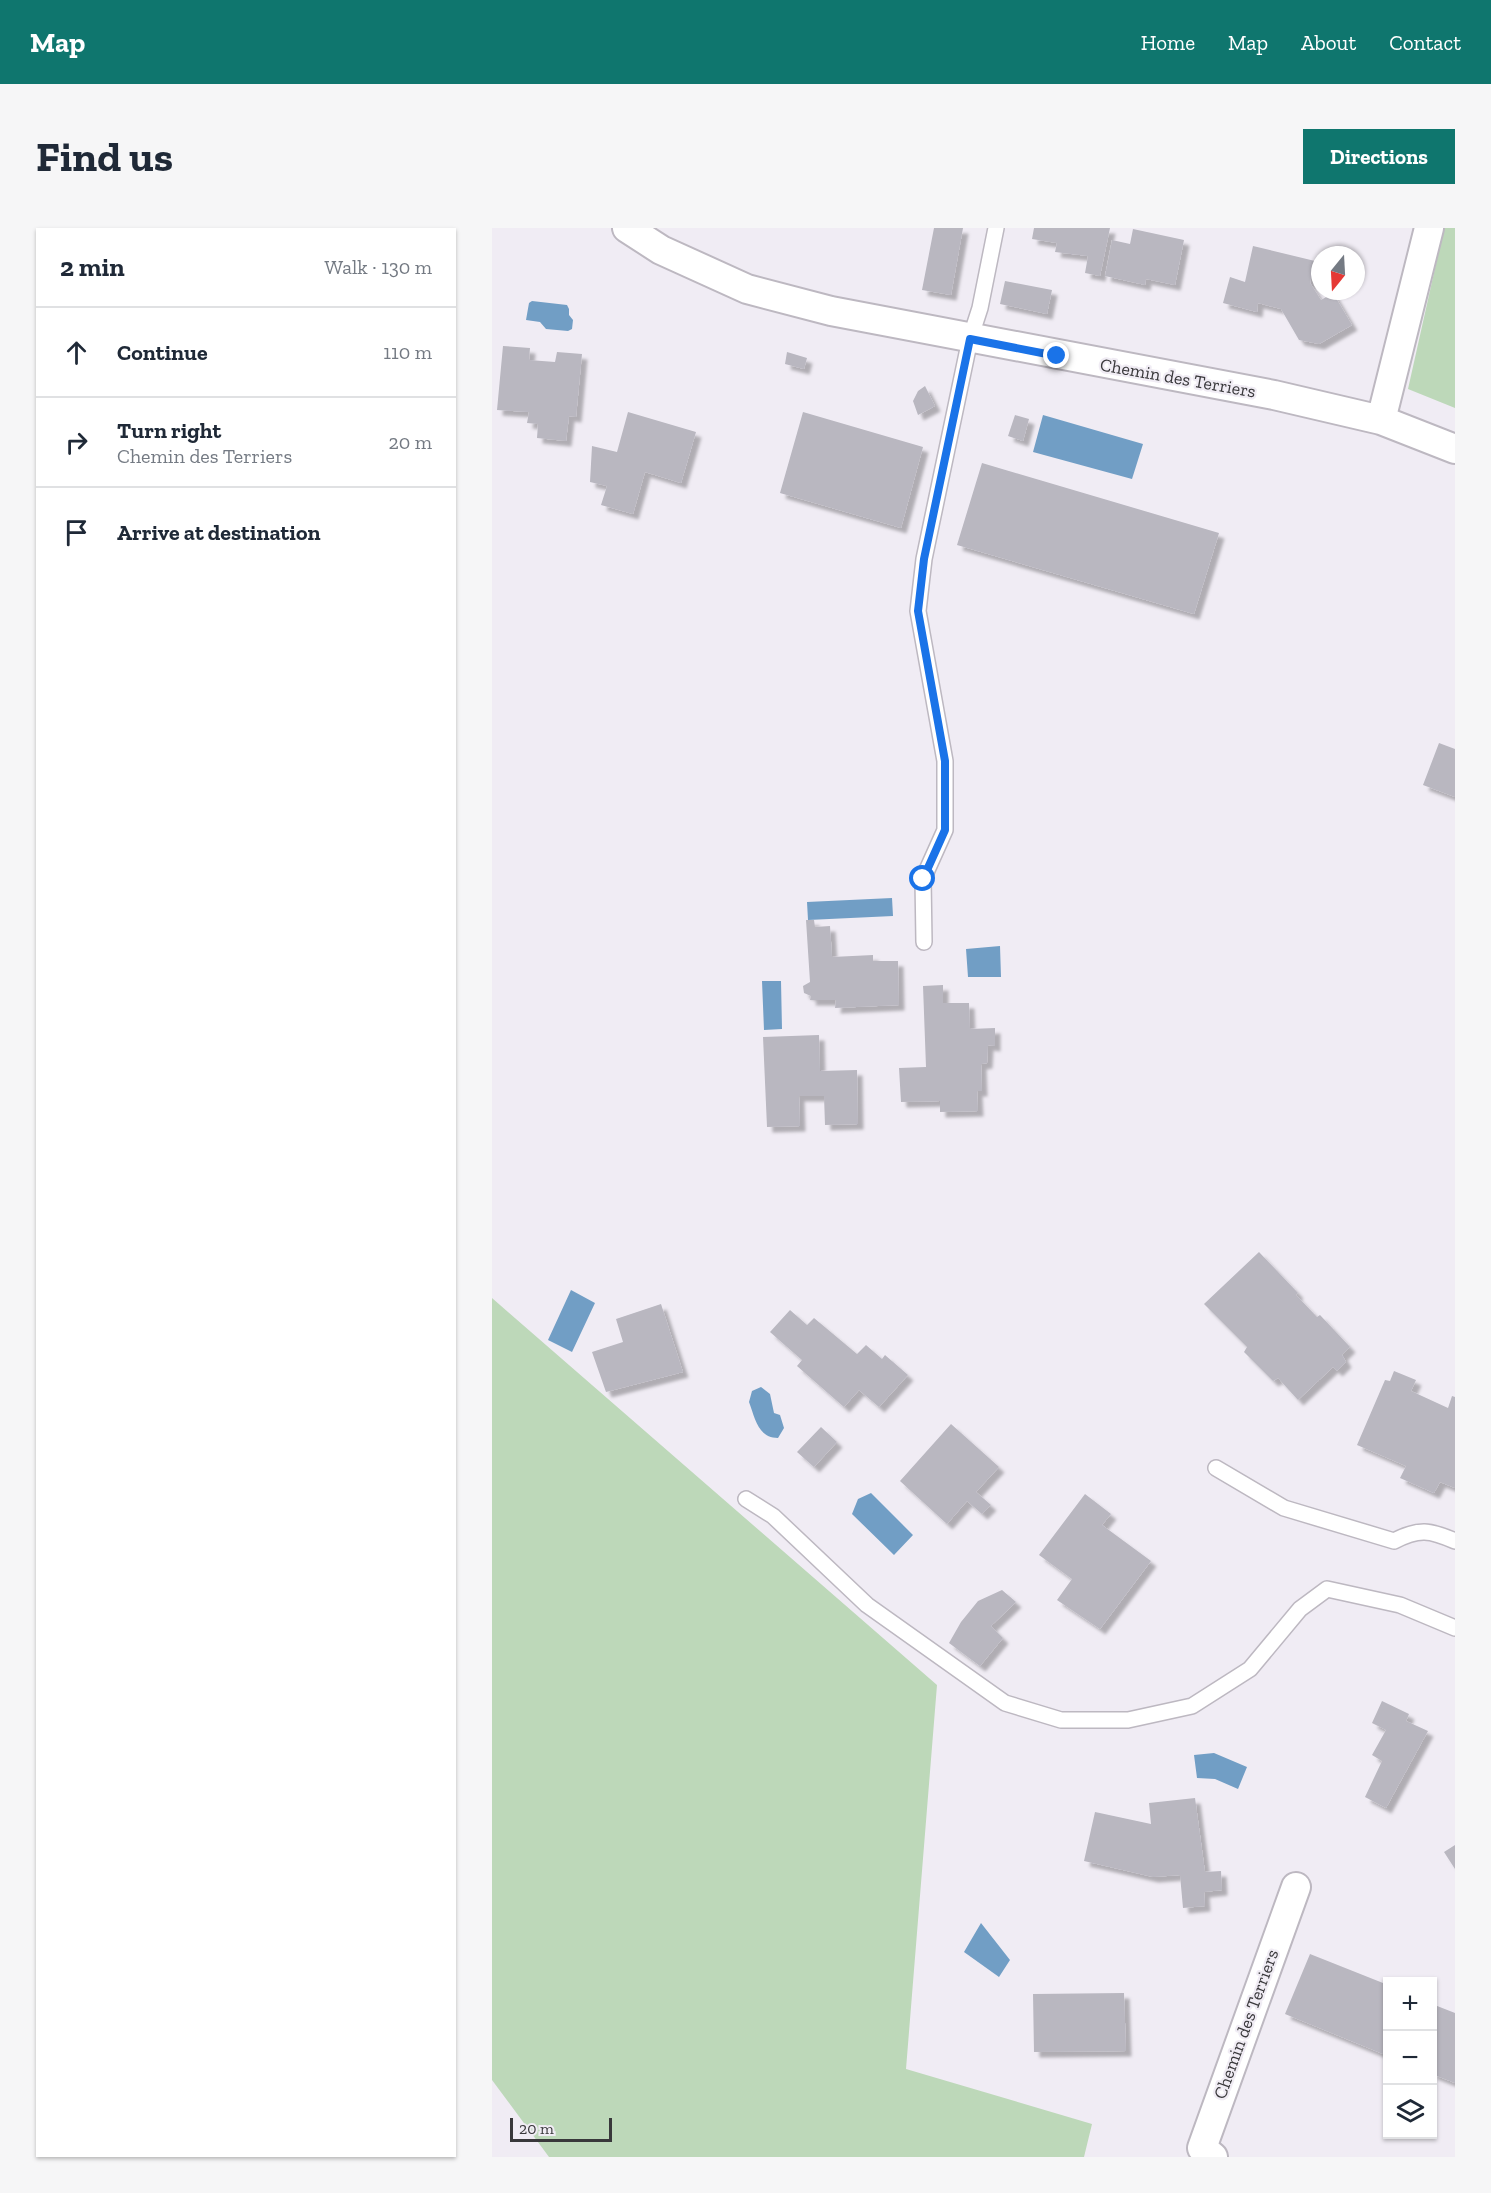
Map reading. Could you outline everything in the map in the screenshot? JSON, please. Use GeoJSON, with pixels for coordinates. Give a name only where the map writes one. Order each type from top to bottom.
{"type":"FeatureCollection","features":[{"type":"Feature","properties":{"kind":"street","name":"Chemin des Terriers"},"geometry":{"type":"LineString","coordinates":[[627,228],[661,250],[747,289],[831,311],[970,339],[1274,395],[1381,420],[1455,449]]}},
{"type":"Feature","properties":{"kind":"street"},"geometry":{"type":"LineString","coordinates":[[1381,420],[1429,228]]}},
{"type":"Feature","properties":{"kind":"street","name":"Chemin des Terriers"},"geometry":{"type":"LineString","coordinates":[[1213,2157],[1202,2148],[1296,1887]]}},
{"type":"Feature","properties":{"kind":"lane"},"geometry":{"type":"LineString","coordinates":[[924,942],[923,879],[945,830],[945,761],[918,611],[924,559],[970,339],[980,308],[996,228]]}},
{"type":"Feature","properties":{"kind":"lane"},"geometry":{"type":"LineString","coordinates":[[1216,1468],[1284,1508],[1394,1541],[1411,1532],[1436,1533],[1455,1541]]}},
{"type":"Feature","properties":{"kind":"lane"},"geometry":{"type":"LineString","coordinates":[[746,1499],[773,1516],[867,1605],[1005,1703],[1061,1720],[1128,1720],[1192,1706],[1250,1669],[1300,1610],[1327,1589],[1400,1605],[1455,1628]]}},
{"type":"Feature","properties":{"kind":"green space"},"geometry":{"type":"Polygon","coordinates":[[[1444,228],[1455,228],[1455,408],[1408,389],[1444,228]]]}},
{"type":"Feature","properties":{"kind":"green space"},"geometry":{"type":"Polygon","coordinates":[[[492,1298],[937,1685],[906,2069],[1092,2124],[1084,2157],[549,2157],[492,2080],[492,1298]]]}},
{"type":"Feature","properties":{"kind":"water"},"geometry":{"type":"Polygon","coordinates":[[[532,301],[567,305],[569,315],[573,320],[572,329],[568,331],[546,329],[540,322],[526,320],[529,303],[532,301]]]}},
{"type":"Feature","properties":{"kind":"water"},"geometry":{"type":"Polygon","coordinates":[[[1043,415],[1143,444],[1132,479],[1033,452],[1043,415]]]}},
{"type":"Feature","properties":{"kind":"water"},"geometry":{"type":"Polygon","coordinates":[[[892,898],[893,916],[808,920],[807,902],[892,898]]]}},
{"type":"Feature","properties":{"kind":"water"},"geometry":{"type":"Polygon","coordinates":[[[1000,946],[1001,977],[968,977],[966,949],[1000,946]]]}},
{"type":"Feature","properties":{"kind":"water"},"geometry":{"type":"Polygon","coordinates":[[[762,981],[781,981],[782,1029],[764,1030],[762,981]]]}},
{"type":"Feature","properties":{"kind":"water"},"geometry":{"type":"Polygon","coordinates":[[[571,1290],[595,1303],[572,1352],[548,1340],[571,1290]]]}},
{"type":"Feature","properties":{"kind":"water"},"geometry":{"type":"Polygon","coordinates":[[[761,1387],[770,1394],[774,1413],[780,1415],[784,1428],[778,1438],[766,1435],[762,1431],[749,1402],[752,1391],[761,1387]]]}},
{"type":"Feature","properties":{"kind":"water"},"geometry":{"type":"Polygon","coordinates":[[[871,1493],[913,1535],[894,1555],[852,1514],[858,1499],[871,1493]]]}},
{"type":"Feature","properties":{"kind":"water"},"geometry":{"type":"Polygon","coordinates":[[[1214,1753],[1247,1767],[1238,1789],[1215,1779],[1197,1778],[1194,1755],[1214,1753]]]}},
{"type":"Feature","properties":{"kind":"water"},"geometry":{"type":"Polygon","coordinates":[[[981,1923],[1010,1960],[999,1977],[964,1952],[981,1923]]]}},
{"type":"Feature","properties":{"kind":"building"},"geometry":{"type":"Polygon","coordinates":[[[934,228],[963,228],[951,295],[922,290],[934,228]]]}},
{"type":"Feature","properties":{"kind":"building"},"geometry":{"type":"Polygon","coordinates":[[[1034,228],[1110,228],[1100,276],[1085,273],[1088,256],[1055,252],[1057,243],[1032,239],[1034,228]]]}},
{"type":"Feature","properties":{"kind":"building"},"geometry":{"type":"Polygon","coordinates":[[[1133,229],[1184,240],[1175,285],[1146,279],[1145,285],[1105,276],[1112,240],[1130,244],[1133,229]]]}},
{"type":"Feature","properties":{"kind":"building"},"geometry":{"type":"Polygon","coordinates":[[[1253,246],[1311,260],[1311,300],[1337,300],[1352,325],[1319,344],[1299,340],[1281,309],[1258,303],[1257,312],[1223,303],[1230,277],[1245,282],[1253,246]]]}},
{"type":"Feature","properties":{"kind":"building"},"geometry":{"type":"Polygon","coordinates":[[[1005,281],[1052,290],[1047,314],[1000,304],[1005,281]]]}},
{"type":"Feature","properties":{"kind":"building"},"geometry":{"type":"Polygon","coordinates":[[[503,346],[530,348],[529,360],[555,362],[557,352],[582,354],[576,417],[569,416],[566,441],[537,438],[538,424],[527,423],[529,412],[497,410],[503,346]]]}},
{"type":"Feature","properties":{"kind":"building"},"geometry":{"type":"Polygon","coordinates":[[[787,352],[807,358],[804,369],[785,364],[787,352]]]}},
{"type":"Feature","properties":{"kind":"building"},"geometry":{"type":"Polygon","coordinates":[[[925,386],[935,406],[918,415],[913,401],[918,391],[925,386]]]}},
{"type":"Feature","properties":{"kind":"building"},"geometry":{"type":"Polygon","coordinates":[[[628,412],[696,432],[681,483],[645,472],[633,514],[601,505],[607,486],[590,482],[592,446],[617,452],[628,412]]]}},
{"type":"Feature","properties":{"kind":"building"},"geometry":{"type":"Polygon","coordinates":[[[803,412],[923,447],[901,528],[780,493],[803,412]]]}},
{"type":"Feature","properties":{"kind":"building"},"geometry":{"type":"Polygon","coordinates":[[[1015,415],[1029,419],[1023,441],[1008,436],[1015,415]]]}},
{"type":"Feature","properties":{"kind":"building"},"geometry":{"type":"Polygon","coordinates":[[[982,463],[1219,533],[1194,614],[957,545],[982,463]]]}},
{"type":"Feature","properties":{"kind":"building"},"geometry":{"type":"Polygon","coordinates":[[[1439,743],[1455,749],[1455,797],[1423,785],[1439,743]]]}},
{"type":"Feature","properties":{"kind":"building"},"geometry":{"type":"Polygon","coordinates":[[[806,920],[814,920],[815,927],[830,926],[832,957],[873,955],[873,961],[898,961],[899,1005],[835,1008],[836,1000],[810,1000],[811,996],[804,993],[803,986],[810,982],[806,920]]]}},
{"type":"Feature","properties":{"kind":"building"},"geometry":{"type":"Polygon","coordinates":[[[943,985],[943,1003],[969,1003],[970,1029],[995,1028],[995,1046],[988,1045],[987,1063],[981,1064],[982,1091],[977,1091],[978,1111],[940,1112],[940,1101],[901,1102],[899,1068],[926,1067],[923,986],[943,985]]]}},
{"type":"Feature","properties":{"kind":"building"},"geometry":{"type":"Polygon","coordinates":[[[819,1035],[820,1071],[857,1070],[858,1124],[825,1125],[824,1096],[799,1096],[800,1126],[767,1127],[763,1037],[819,1035]]]}},
{"type":"Feature","properties":{"kind":"building"},"geometry":{"type":"Polygon","coordinates":[[[1259,1252],[1298,1293],[1296,1295],[1317,1317],[1320,1315],[1350,1347],[1342,1355],[1346,1362],[1337,1371],[1333,1367],[1298,1400],[1278,1378],[1273,1381],[1244,1352],[1247,1347],[1204,1304],[1259,1252]]]}},
{"type":"Feature","properties":{"kind":"building"},"geometry":{"type":"Polygon","coordinates":[[[661,1304],[683,1372],[606,1392],[592,1352],[623,1342],[616,1319],[661,1304]]]}},
{"type":"Feature","properties":{"kind":"building"},"geometry":{"type":"Polygon","coordinates":[[[790,1310],[807,1325],[814,1318],[857,1354],[866,1345],[882,1359],[885,1355],[908,1375],[879,1407],[859,1390],[844,1407],[797,1366],[802,1360],[770,1332],[790,1310]]]}},
{"type":"Feature","properties":{"kind":"building"},"geometry":{"type":"Polygon","coordinates":[[[1394,1371],[1416,1380],[1411,1391],[1448,1408],[1452,1396],[1455,1397],[1455,1488],[1440,1482],[1434,1493],[1400,1478],[1406,1466],[1357,1445],[1385,1380],[1390,1381],[1394,1371]]]}},
{"type":"Feature","properties":{"kind":"building"},"geometry":{"type":"Polygon","coordinates":[[[951,1424],[999,1467],[976,1492],[991,1505],[982,1514],[967,1501],[947,1524],[900,1481],[951,1424]]]}},
{"type":"Feature","properties":{"kind":"building"},"geometry":{"type":"Polygon","coordinates":[[[821,1427],[837,1442],[814,1467],[797,1452],[821,1427]]]}},
{"type":"Feature","properties":{"kind":"building"},"geometry":{"type":"Polygon","coordinates":[[[1085,1494],[1111,1514],[1102,1525],[1151,1561],[1100,1629],[1057,1600],[1072,1579],[1039,1555],[1085,1494]]]}},
{"type":"Feature","properties":{"kind":"building"},"geometry":{"type":"Polygon","coordinates":[[[1002,1590],[1016,1602],[991,1626],[1003,1638],[980,1666],[949,1643],[961,1622],[978,1601],[1002,1590]]]}},
{"type":"Feature","properties":{"kind":"building"},"geometry":{"type":"Polygon","coordinates":[[[1382,1701],[1409,1714],[1406,1721],[1428,1731],[1386,1808],[1365,1797],[1382,1761],[1372,1755],[1386,1730],[1372,1723],[1382,1701]]]}},
{"type":"Feature","properties":{"kind":"building"},"geometry":{"type":"Polygon","coordinates":[[[1195,1798],[1205,1872],[1221,1871],[1222,1890],[1204,1892],[1205,1906],[1183,1908],[1180,1875],[1153,1877],[1084,1861],[1095,1812],[1151,1824],[1149,1803],[1195,1798]]]}},
{"type":"Feature","properties":{"kind":"building"},"geometry":{"type":"Polygon","coordinates":[[[1455,1845],[1455,1869],[1444,1852],[1455,1845]]]}},
{"type":"Feature","properties":{"kind":"building"},"geometry":{"type":"Polygon","coordinates":[[[1310,1954],[1383,1983],[1383,2054],[1285,2014],[1310,1954]]]}},
{"type":"Feature","properties":{"kind":"building"},"geometry":{"type":"Polygon","coordinates":[[[1124,1993],[1126,2051],[1034,2052],[1033,1994],[1124,1993]]]}},
{"type":"Feature","properties":{"kind":"building"},"geometry":{"type":"Polygon","coordinates":[[[1437,2006],[1455,2013],[1455,2083],[1437,2076],[1437,2006]]]}},
{"type":"Feature","properties":{"kind":"route"},"geometry":{"type":"LineString","coordinates":[[923,879],[945,830],[945,761],[918,611],[924,559],[970,339],[1057,356]]}}]}
